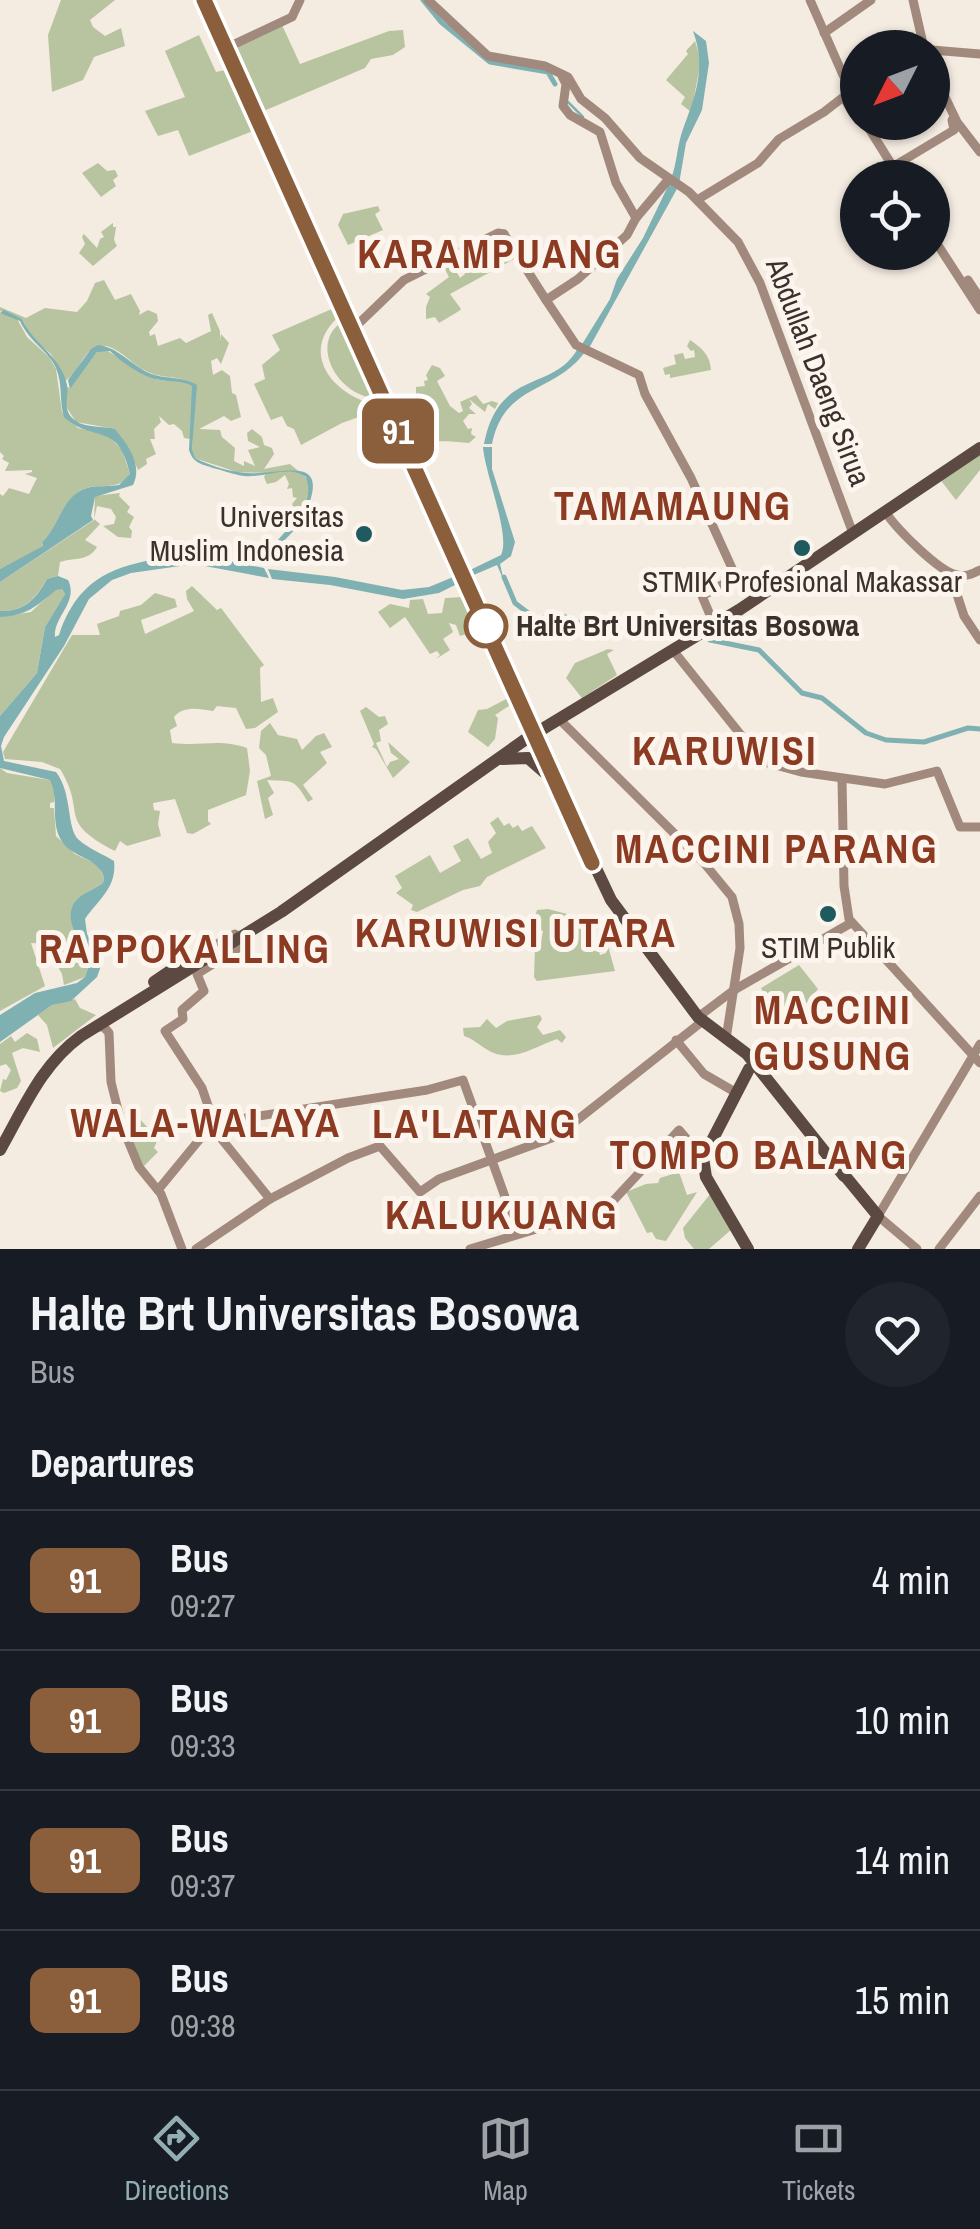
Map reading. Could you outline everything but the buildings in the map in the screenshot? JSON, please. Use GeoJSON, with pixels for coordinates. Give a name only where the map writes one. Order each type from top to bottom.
{"type":"FeatureCollection","features":[{"type":"Feature","properties":{"kind":"highway"},"geometry":{"type":"LineString","coordinates":[[202,0],[309,237]]}},
{"type":"Feature","properties":{"kind":"highway"},"geometry":{"type":"LineString","coordinates":[[202,0],[602,886],[623,921],[698,1021],[743,1055],[752,1070]]}},
{"type":"Feature","properties":{"kind":"highway"},"geometry":{"type":"LineString","coordinates":[[330,284],[408,457]]}},
{"type":"Feature","properties":{"kind":"highway"},"geometry":{"type":"LineString","coordinates":[[0,1150],[40,1076],[61,1051],[317,886],[531,732],[687,646],[784,583],[884,508],[979,448]]}},
{"type":"Feature","properties":{"kind":"highway"},"geometry":{"type":"LineString","coordinates":[[704,632],[979,448]]}},
{"type":"Feature","properties":{"kind":"highway"},"geometry":{"type":"LineString","coordinates":[[531,732],[561,722],[739,610],[979,448]]}},
{"type":"Feature","properties":{"kind":"highway"},"geometry":{"type":"LineString","coordinates":[[335,873],[540,727],[799,570],[948,464]]}},
{"type":"Feature","properties":{"kind":"highway"},"geometry":{"type":"LineString","coordinates":[[617,685],[676,654],[830,547]]}},
{"type":"Feature","properties":{"kind":"highway"},"geometry":{"type":"LineString","coordinates":[[106,1015],[317,886],[526,738],[784,583]]}},
{"type":"Feature","properties":{"kind":"highway"},"geometry":{"type":"LineString","coordinates":[[662,662],[689,645]]}},
{"type":"Feature","properties":{"kind":"highway"},"geometry":{"type":"LineString","coordinates":[[493,646],[573,823]]}},
{"type":"Feature","properties":{"kind":"highway"},"geometry":{"type":"LineString","coordinates":[[546,765],[545,742],[561,722]]}},
{"type":"Feature","properties":{"kind":"highway"},"geometry":{"type":"LineString","coordinates":[[335,873],[430,799],[501,755],[546,765]]}},
{"type":"Feature","properties":{"kind":"highway"},"geometry":{"type":"LineString","coordinates":[[0,1141],[47,1060],[179,965]]}},
{"type":"Feature","properties":{"kind":"highway"},"geometry":{"type":"LineString","coordinates":[[698,1021],[744,1051],[752,1070],[806,1128],[877,1215],[857,1248]]}},
{"type":"Feature","properties":{"kind":"highway"},"geometry":{"type":"LineString","coordinates":[[748,1249],[709,1183],[703,1152],[752,1070]]}},
{"type":"Feature","properties":{"kind":"street"},"geometry":{"type":"LineString","coordinates":[[226,48],[292,17],[300,0]]}},
{"type":"Feature","properties":{"kind":"street"},"geometry":{"type":"LineString","coordinates":[[428,0],[488,56],[545,66],[570,80],[582,99],[608,121],[640,158],[670,181],[637,217],[627,235],[578,279],[546,300]]}},
{"type":"Feature","properties":{"kind":"street"},"geometry":{"type":"LineString","coordinates":[[810,0],[840,69]]}},
{"type":"Feature","properties":{"kind":"street"},"geometry":{"type":"LineString","coordinates":[[824,32],[871,0]]}},
{"type":"Feature","properties":{"kind":"street"},"geometry":{"type":"LineString","coordinates":[[912,0],[918,30]]}},
{"type":"Feature","properties":{"kind":"street"},"geometry":{"type":"LineString","coordinates":[[950,52],[980,54]]}},
{"type":"Feature","properties":{"kind":"street"},"geometry":{"type":"LineString","coordinates":[[561,74],[566,84],[562,96],[570,116],[599,131],[623,196],[637,217]]}},
{"type":"Feature","properties":{"kind":"street"},"geometry":{"type":"LineString","coordinates":[[698,200],[759,162],[778,140],[840,96]]}},
{"type":"Feature","properties":{"kind":"street"},"geometry":{"type":"LineString","coordinates":[[950,112],[980,156]]}},
{"type":"Feature","properties":{"kind":"street"},"geometry":{"type":"LineString","coordinates":[[957,126],[976,138],[980,156]]}},
{"type":"Feature","properties":{"kind":"street"},"geometry":{"type":"LineString","coordinates":[[906,160],[957,126]]}},
{"type":"Feature","properties":{"kind":"street","name":"Abdullah Daeng Sirua"},"geometry":{"type":"LineString","coordinates":[[670,181],[698,200],[738,242],[754,270],[852,528]]}},
{"type":"Feature","properties":{"kind":"street"},"geometry":{"type":"LineString","coordinates":[[354,331],[404,280],[498,232],[504,234],[582,349],[636,372],[689,474],[736,577],[702,596],[704,632]]}},
{"type":"Feature","properties":{"kind":"street"},"geometry":{"type":"LineString","coordinates":[[950,254],[980,298]]}},
{"type":"Feature","properties":{"kind":"street"},"geometry":{"type":"LineString","coordinates":[[950,264],[980,310]]}},
{"type":"Feature","properties":{"kind":"street"},"geometry":{"type":"LineString","coordinates":[[884,508],[903,536],[954,577],[964,616],[980,640]]}},
{"type":"Feature","properties":{"kind":"street"},"geometry":{"type":"LineString","coordinates":[[954,577],[980,570]]}},
{"type":"Feature","properties":{"kind":"street"},"geometry":{"type":"LineString","coordinates":[[676,654],[764,761],[842,779],[888,784],[937,772],[960,827],[980,827]]}},
{"type":"Feature","properties":{"kind":"street"},"geometry":{"type":"LineString","coordinates":[[561,722],[730,893],[740,929],[726,1038]]}},
{"type":"Feature","properties":{"kind":"street"},"geometry":{"type":"LineString","coordinates":[[842,779],[845,902],[850,921],[974,1058]]}},
{"type":"Feature","properties":{"kind":"street"},"geometry":{"type":"LineString","coordinates":[[196,1249],[270,1199],[348,1158],[380,1146],[420,1192],[440,1178],[557,1136],[734,990],[850,921]]}},
{"type":"Feature","properties":{"kind":"street"},"geometry":{"type":"LineString","coordinates":[[179,965],[237,942],[197,974],[204,991],[182,1010],[184,1019],[165,1031],[202,1088],[212,1124],[270,1199]]}},
{"type":"Feature","properties":{"kind":"street"},"geometry":{"type":"LineString","coordinates":[[61,1051],[103,1026],[109,1036],[110,1075],[118,1114],[139,1167],[158,1190],[182,1249]]}},
{"type":"Feature","properties":{"kind":"street"},"geometry":{"type":"LineString","coordinates":[[974,1058],[980,1034]]}},
{"type":"Feature","properties":{"kind":"street"},"geometry":{"type":"LineString","coordinates":[[676,1040],[704,1074],[733,1097]]}},
{"type":"Feature","properties":{"kind":"street"},"geometry":{"type":"LineString","coordinates":[[917,1249],[877,1215],[980,1044]]}},
{"type":"Feature","properties":{"kind":"street"},"geometry":{"type":"LineString","coordinates":[[158,1190],[212,1124],[435,1089],[463,1080],[518,1234]]}},
{"type":"Feature","properties":{"kind":"street"},"geometry":{"type":"LineString","coordinates":[[470,1249],[614,1202],[680,1130],[703,1152]]}},
{"type":"Feature","properties":{"kind":"street"},"geometry":{"type":"LineString","coordinates":[[941,1249],[980,1199]]}},
{"type":"Feature","properties":{"kind":"green space"},"geometry":{"type":"Polygon","coordinates":[[[61,0],[115,0],[90,20],[105,36],[121,28],[125,46],[94,57],[83,80],[52,92],[48,35],[61,0]]]}},
{"type":"Feature","properties":{"kind":"green space"},"geometry":{"type":"Polygon","coordinates":[[[282,25],[300,64],[389,31],[403,30],[405,47],[393,55],[371,59],[365,68],[259,113],[231,47],[282,25]]]}},
{"type":"Feature","properties":{"kind":"green space"},"geometry":{"type":"Polygon","coordinates":[[[199,35],[216,72],[225,70],[253,131],[189,156],[178,130],[158,136],[145,111],[185,97],[165,51],[199,35]]]}},
{"type":"Feature","properties":{"kind":"green space"},"geometry":{"type":"Polygon","coordinates":[[[695,41],[701,61],[691,112],[681,104],[685,97],[666,80],[695,41]]]}},
{"type":"Feature","properties":{"kind":"green space"},"geometry":{"type":"Polygon","coordinates":[[[98,163],[107,171],[115,170],[118,176],[113,180],[116,186],[101,197],[82,173],[98,163]]]}},
{"type":"Feature","properties":{"kind":"green space"},"geometry":{"type":"Polygon","coordinates":[[[378,206],[380,211],[375,214],[383,230],[348,245],[338,225],[343,214],[378,206]]]}},
{"type":"Feature","properties":{"kind":"green space"},"geometry":{"type":"Polygon","coordinates":[[[117,221],[117,246],[93,266],[79,253],[85,244],[82,237],[84,234],[97,248],[104,237],[101,232],[113,223],[116,227],[117,221]]]}},
{"type":"Feature","properties":{"kind":"green space"},"geometry":{"type":"Polygon","coordinates":[[[503,235],[516,258],[450,294],[459,311],[439,323],[435,317],[426,319],[430,297],[426,294],[449,277],[443,265],[450,261],[460,278],[465,274],[458,257],[503,235]]]}},
{"type":"Feature","properties":{"kind":"green space"},"geometry":{"type":"Polygon","coordinates":[[[104,280],[115,300],[131,294],[139,315],[148,310],[157,314],[158,321],[149,332],[150,336],[155,334],[158,346],[180,338],[186,343],[211,331],[208,315],[212,313],[220,341],[221,334],[229,343],[221,364],[217,358],[211,361],[213,375],[222,370],[230,376],[241,417],[231,421],[224,416],[199,429],[220,430],[235,448],[234,461],[244,466],[244,461],[255,466],[248,450],[260,447],[248,441],[247,433],[252,429],[262,437],[274,454],[264,469],[290,464],[310,481],[310,494],[300,520],[292,504],[297,498],[293,497],[292,488],[287,489],[285,475],[267,484],[266,473],[237,472],[194,458],[196,385],[150,373],[115,349],[102,346],[88,353],[65,381],[51,354],[33,340],[22,319],[0,311],[0,307],[26,318],[45,308],[77,312],[95,283],[104,280]]]}},
{"type":"Feature","properties":{"kind":"green space"},"geometry":{"type":"Polygon","coordinates":[[[334,308],[336,319],[325,333],[321,347],[327,373],[349,393],[381,409],[342,423],[301,445],[282,416],[271,420],[254,384],[265,379],[262,365],[280,350],[272,335],[334,308]]]}},
{"type":"Feature","properties":{"kind":"green space"},"geometry":{"type":"Polygon","coordinates":[[[0,313],[16,317],[27,337],[49,357],[56,369],[62,412],[78,428],[107,434],[122,450],[130,474],[120,484],[87,488],[73,496],[42,542],[43,547],[0,569],[0,494],[3,496],[9,488],[29,494],[37,478],[25,474],[32,470],[5,471],[9,463],[0,452],[0,313]]]}},
{"type":"Feature","properties":{"kind":"green space"},"geometry":{"type":"Polygon","coordinates":[[[342,322],[377,398],[351,389],[332,368],[328,343],[342,322]]]}},
{"type":"Feature","properties":{"kind":"green space"},"geometry":{"type":"Polygon","coordinates":[[[690,340],[705,352],[711,370],[670,378],[670,374],[665,375],[663,368],[676,364],[674,355],[695,357],[694,350],[687,346],[690,340]]]}},
{"type":"Feature","properties":{"kind":"green space"},"geometry":{"type":"Polygon","coordinates":[[[104,349],[158,380],[182,381],[193,386],[190,439],[159,416],[155,439],[150,439],[156,454],[138,470],[115,429],[76,422],[65,405],[67,387],[104,349]]]}},
{"type":"Feature","properties":{"kind":"green space"},"geometry":{"type":"Polygon","coordinates":[[[432,365],[445,376],[437,381],[450,406],[459,413],[463,411],[460,402],[476,395],[483,404],[498,403],[495,409],[488,404],[485,412],[469,399],[469,408],[476,414],[469,414],[463,421],[476,437],[469,443],[435,442],[417,450],[413,437],[404,436],[419,418],[431,417],[432,410],[419,399],[414,402],[411,398],[416,396],[416,387],[425,386],[432,365]]]}},
{"type":"Feature","properties":{"kind":"green space"},"geometry":{"type":"Polygon","coordinates":[[[980,451],[980,470],[956,500],[939,478],[980,451]]]}},
{"type":"Feature","properties":{"kind":"green space"},"geometry":{"type":"Polygon","coordinates":[[[120,493],[130,507],[127,512],[134,517],[129,527],[131,538],[118,537],[103,526],[114,524],[116,517],[111,509],[97,506],[94,519],[95,496],[120,493]]]}},
{"type":"Feature","properties":{"kind":"green space"},"geometry":{"type":"Polygon","coordinates":[[[94,519],[100,524],[85,540],[97,547],[93,552],[60,562],[58,576],[47,579],[28,603],[0,611],[0,582],[94,519]]]}},
{"type":"Feature","properties":{"kind":"green space"},"geometry":{"type":"Polygon","coordinates":[[[192,586],[217,610],[221,608],[264,665],[260,668],[261,702],[273,698],[278,712],[255,728],[246,729],[236,708],[217,706],[213,711],[192,709],[178,713],[174,717],[177,726],[170,730],[172,743],[247,748],[250,771],[246,795],[208,810],[211,824],[193,834],[187,833],[175,799],[153,803],[154,810],[160,811],[161,836],[127,846],[120,841],[115,851],[79,823],[60,769],[42,762],[5,759],[3,752],[72,635],[100,635],[97,624],[141,605],[155,593],[175,599],[177,607],[141,620],[145,634],[194,611],[186,591],[192,586]]]}},
{"type":"Feature","properties":{"kind":"green space"},"geometry":{"type":"Polygon","coordinates":[[[56,589],[65,594],[45,627],[37,673],[0,716],[0,617],[31,612],[56,589]]]}},
{"type":"Feature","properties":{"kind":"green space"},"geometry":{"type":"Polygon","coordinates":[[[464,597],[469,614],[474,613],[480,626],[460,636],[456,625],[449,623],[453,632],[443,639],[450,650],[436,659],[440,655],[437,651],[430,654],[405,617],[390,628],[378,612],[390,604],[409,608],[410,600],[423,599],[428,614],[442,613],[445,598],[464,597]]]}},
{"type":"Feature","properties":{"kind":"green space"},"geometry":{"type":"Polygon","coordinates":[[[614,650],[607,654],[617,675],[582,698],[566,678],[575,663],[614,650]]]}},
{"type":"Feature","properties":{"kind":"green space"},"geometry":{"type":"Polygon","coordinates":[[[510,697],[512,704],[495,715],[495,739],[488,747],[468,732],[478,710],[510,697]]]}},
{"type":"Feature","properties":{"kind":"green space"},"geometry":{"type":"Polygon","coordinates":[[[366,707],[379,717],[385,716],[388,724],[379,730],[381,741],[376,743],[387,767],[399,759],[391,753],[388,742],[410,762],[393,778],[372,747],[360,711],[366,707]]]}},
{"type":"Feature","properties":{"kind":"green space"},"geometry":{"type":"Polygon","coordinates":[[[270,723],[278,735],[297,739],[302,750],[324,733],[332,747],[320,752],[327,763],[303,785],[313,799],[308,802],[292,782],[267,780],[274,793],[268,798],[273,815],[265,819],[257,781],[271,776],[266,755],[259,748],[261,731],[270,723]]]}},
{"type":"Feature","properties":{"kind":"green space"},"geometry":{"type":"Polygon","coordinates":[[[0,768],[7,773],[50,780],[55,789],[50,808],[54,808],[56,836],[75,854],[98,865],[104,878],[103,883],[82,896],[72,912],[74,929],[90,962],[85,977],[64,985],[48,949],[60,949],[57,941],[31,943],[45,986],[0,1011],[0,768]]]}},
{"type":"Feature","properties":{"kind":"green space"},"geometry":{"type":"Polygon","coordinates":[[[498,817],[504,826],[518,825],[522,831],[532,826],[546,848],[487,877],[480,886],[417,912],[411,910],[413,905],[396,893],[402,888],[395,876],[430,855],[440,873],[461,861],[453,846],[468,838],[481,859],[492,853],[488,842],[496,833],[490,823],[498,817]]]}},
{"type":"Feature","properties":{"kind":"green space"},"geometry":{"type":"Polygon","coordinates":[[[548,909],[590,920],[600,955],[606,953],[608,946],[615,971],[537,981],[535,947],[540,947],[543,931],[532,927],[537,910],[548,909]]]}},
{"type":"Feature","properties":{"kind":"green space"},"geometry":{"type":"Polygon","coordinates":[[[799,965],[818,989],[806,1004],[786,1018],[768,1002],[761,988],[799,965]]]}},
{"type":"Feature","properties":{"kind":"green space"},"geometry":{"type":"Polygon","coordinates":[[[75,999],[80,1008],[96,1015],[53,1048],[47,1025],[38,1015],[52,1005],[75,999]]]}},
{"type":"Feature","properties":{"kind":"green space"},"geometry":{"type":"Polygon","coordinates":[[[540,1015],[537,1027],[543,1035],[560,1030],[566,1037],[562,1043],[557,1039],[522,1053],[504,1055],[464,1036],[463,1028],[480,1027],[487,1019],[496,1028],[507,1021],[540,1015]]]}},
{"type":"Feature","properties":{"kind":"green space"},"geometry":{"type":"Polygon","coordinates":[[[27,1033],[37,1039],[40,1052],[23,1048],[12,1053],[21,1081],[17,1088],[4,1093],[0,1091],[3,1079],[11,1070],[6,1064],[0,1066],[0,1044],[11,1036],[15,1042],[27,1033]]]}},
{"type":"Feature","properties":{"kind":"green space"},"geometry":{"type":"Polygon","coordinates":[[[138,1117],[158,1139],[154,1148],[158,1152],[142,1168],[124,1124],[138,1117]]]}},
{"type":"Feature","properties":{"kind":"green space"},"geometry":{"type":"Polygon","coordinates":[[[679,1172],[687,1195],[697,1192],[666,1241],[656,1239],[652,1232],[647,1233],[626,1192],[679,1172]]]}},
{"type":"Feature","properties":{"kind":"green space"},"geometry":{"type":"Polygon","coordinates":[[[711,1193],[732,1229],[709,1249],[694,1249],[683,1228],[711,1193]]]}},
{"type":"Feature","properties":{"kind":"water"},"geometry":{"type":"Polygon","coordinates":[[[693,31],[706,41],[709,63],[702,110],[686,143],[679,184],[671,179],[699,70],[693,31]]]}},
{"type":"Feature","properties":{"kind":"water"},"geometry":{"type":"Polygon","coordinates":[[[670,182],[678,187],[588,350],[581,346],[610,299],[670,182]]]}},
{"type":"Feature","properties":{"kind":"water"},"geometry":{"type":"Polygon","coordinates":[[[4,310],[22,319],[59,366],[67,385],[71,417],[84,425],[115,429],[129,448],[136,478],[133,485],[95,497],[93,520],[0,582],[0,569],[43,546],[66,504],[78,492],[119,485],[130,474],[125,457],[112,439],[85,430],[64,417],[53,362],[20,321],[0,313],[4,310]]]}},
{"type":"Feature","properties":{"kind":"water"},"geometry":{"type":"Polygon","coordinates":[[[98,345],[112,349],[149,373],[197,385],[192,449],[195,458],[241,472],[281,471],[244,476],[213,468],[193,458],[189,450],[192,386],[146,376],[110,351],[97,352],[70,389],[68,380],[98,345]]]}},
{"type":"Feature","properties":{"kind":"water"},"geometry":{"type":"Polygon","coordinates":[[[578,348],[585,352],[573,366],[519,399],[498,424],[492,444],[484,444],[491,420],[502,403],[514,392],[568,362],[578,348]]]}},
{"type":"Feature","properties":{"kind":"water"},"geometry":{"type":"Polygon","coordinates":[[[483,447],[492,447],[492,469],[515,542],[511,556],[500,564],[504,581],[497,565],[469,577],[466,572],[501,555],[503,546],[483,447]]]}},
{"type":"Feature","properties":{"kind":"water"},"geometry":{"type":"Polygon","coordinates":[[[285,471],[299,471],[308,474],[312,494],[298,526],[271,557],[267,556],[303,510],[308,489],[306,477],[285,471]]]}},
{"type":"Feature","properties":{"kind":"water"},"geometry":{"type":"Polygon","coordinates":[[[195,554],[264,568],[269,578],[194,564],[131,573],[112,580],[89,599],[64,646],[4,737],[4,761],[56,772],[65,790],[75,835],[114,861],[114,870],[106,892],[85,919],[87,934],[102,963],[97,977],[71,1001],[52,1005],[0,1042],[0,1015],[35,993],[77,983],[85,977],[90,962],[73,928],[71,911],[81,896],[103,883],[104,878],[97,866],[68,848],[59,836],[50,780],[0,768],[0,716],[37,673],[45,627],[65,594],[62,589],[56,590],[17,615],[0,617],[0,611],[28,603],[47,579],[58,576],[68,580],[70,595],[55,637],[81,594],[95,581],[130,565],[195,554]]]}},
{"type":"Feature","properties":{"kind":"water"},"geometry":{"type":"Polygon","coordinates":[[[268,569],[402,590],[429,587],[458,575],[461,582],[439,593],[403,599],[272,579],[268,569]]]}},
{"type":"Feature","properties":{"kind":"waterway"},"geometry":{"type":"LineString","coordinates":[[423,0],[441,22],[490,62],[548,72],[555,84]]}},
{"type":"Feature","properties":{"kind":"waterway"},"geometry":{"type":"LineString","coordinates":[[568,102],[583,117]]}},
{"type":"Feature","properties":{"kind":"waterway"},"geometry":{"type":"LineString","coordinates":[[504,577],[515,603],[536,619],[561,615],[587,626],[638,617],[660,624],[692,625],[710,640],[759,650],[802,693],[822,698],[866,733],[886,740],[924,742],[968,728],[980,729]]}},
{"type":"Feature","properties":{"kind":"bus line","name":"91"},"geometry":{"type":"LineString","coordinates":[[204,0],[592,863]]}},
{"type":"Feature","properties":{"kind":"place","name":"Universitas Muslim Indonesia"},"geometry":{"type":"Point","coordinates":[364,534]}},
{"type":"Feature","properties":{"kind":"place","name":"STMIK Profesional Makassar"},"geometry":{"type":"Point","coordinates":[802,548]}},
{"type":"Feature","properties":{"kind":"place","name":"Halte Brt Universitas Bosowa"},"geometry":{"type":"Point","coordinates":[486,626]}},
{"type":"Feature","properties":{"kind":"place","name":"STIM Publik"},"geometry":{"type":"Point","coordinates":[828,914]}},
{"type":"Feature","properties":{"kind":"district","name":"KARAMPUANG"},"geometry":{"type":"Point","coordinates":[490,254]}},
{"type":"Feature","properties":{"kind":"district","name":"TAMAMAUNG"},"geometry":{"type":"Point","coordinates":[673,506]}},
{"type":"Feature","properties":{"kind":"district","name":"KARUWISI"},"geometry":{"type":"Point","coordinates":[725,751]}},
{"type":"Feature","properties":{"kind":"district","name":"MACCINI PARANG"},"geometry":{"type":"Point","coordinates":[777,849]}},
{"type":"Feature","properties":{"kind":"district","name":"KARUWISI UTARA"},"geometry":{"type":"Point","coordinates":[516,933]}},
{"type":"Feature","properties":{"kind":"district","name":"RAPPOKALLING"},"geometry":{"type":"Point","coordinates":[185,949]}},
{"type":"Feature","properties":{"kind":"district","name":"MACCINI GUSUNG"},"geometry":{"type":"Point","coordinates":[833,1033]}},
{"type":"Feature","properties":{"kind":"district","name":"WALA-WALAYA"},"geometry":{"type":"Point","coordinates":[206,1123]}},
{"type":"Feature","properties":{"kind":"district","name":"LA'LATANG"},"geometry":{"type":"Point","coordinates":[475,1124]}},
{"type":"Feature","properties":{"kind":"district","name":"TOMPO BALANG"},"geometry":{"type":"Point","coordinates":[759,1155]}},
{"type":"Feature","properties":{"kind":"district","name":"KALUKUANG"},"geometry":{"type":"Point","coordinates":[502,1215]}}]}
